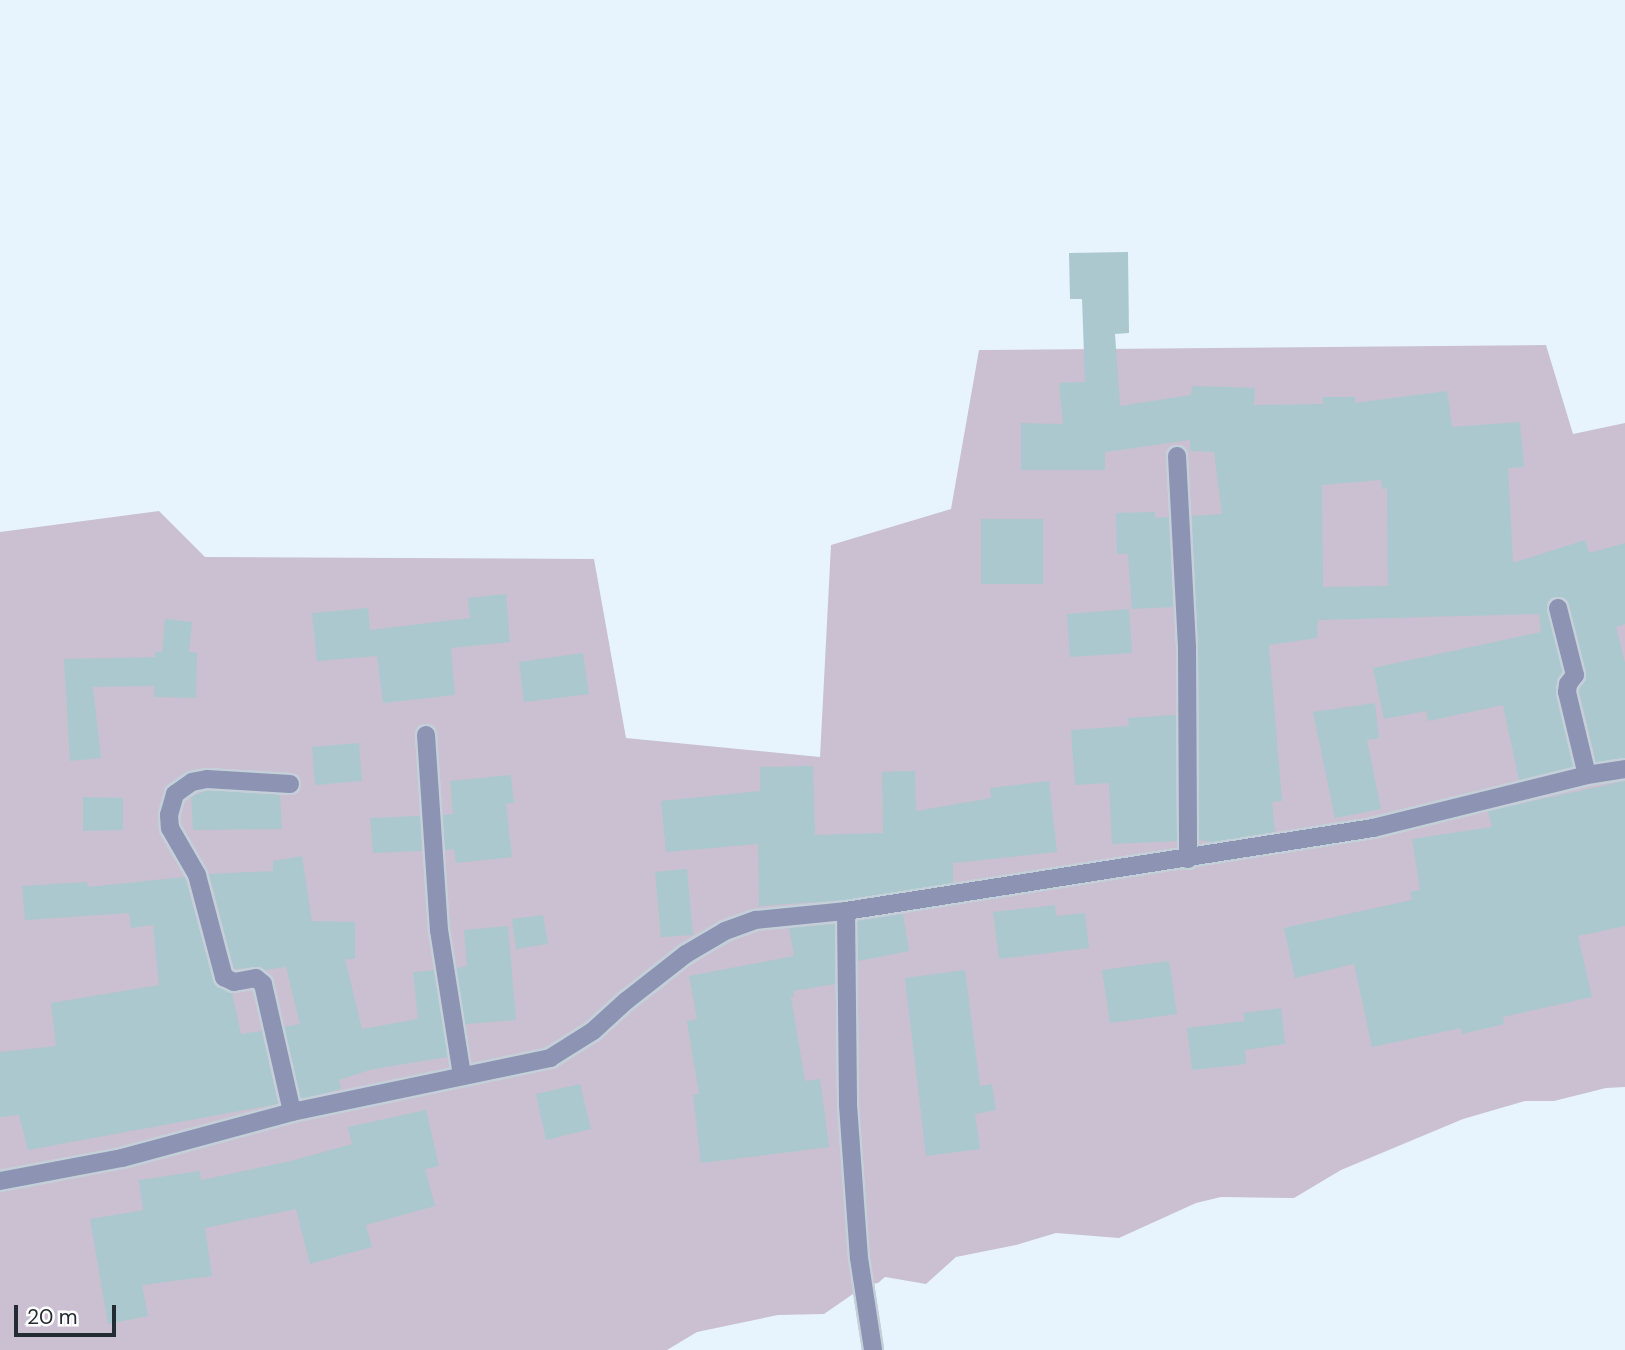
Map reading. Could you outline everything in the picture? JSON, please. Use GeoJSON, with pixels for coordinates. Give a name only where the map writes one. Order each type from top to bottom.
{"type":"FeatureCollection","features":[{"type":"Feature","properties":{"kind":"street"},"geometry":{"type":"LineString","coordinates":[[1177,456],[1187,648],[1188,859]]}},
{"type":"Feature","properties":{"kind":"street"},"geometry":{"type":"LineString","coordinates":[[1558,608],[1575,675],[1568,684],[1567,692],[1587,775]]}},
{"type":"Feature","properties":{"kind":"street"},"geometry":{"type":"LineString","coordinates":[[426,735],[439,930],[462,1075]]}},
{"type":"Feature","properties":{"kind":"street"},"geometry":{"type":"LineString","coordinates":[[0,1181],[122,1158],[292,1112],[550,1058],[593,1031],[686,954],[725,931],[756,920],[846,911],[1373,828],[1587,775],[1625,769]]}},
{"type":"Feature","properties":{"kind":"street"},"geometry":{"type":"LineString","coordinates":[[290,784],[207,779],[192,782],[176,794],[169,815],[170,828],[197,875],[224,977],[234,982],[256,978],[263,984],[292,1112]]}},
{"type":"Feature","properties":{"kind":"street"},"geometry":{"type":"LineString","coordinates":[[846,911],[848,1105],[859,1258],[873,1350]]}},
{"type":"Feature","properties":{"kind":"shaded area"},"geometry":{"type":"Polygon","coordinates":[[[1546,345],[1573,434],[1625,423],[1625,1087],[1606,1088],[1554,1101],[1525,1101],[1463,1119],[1341,1170],[1294,1198],[1221,1197],[1196,1203],[1119,1238],[1056,1233],[1016,1245],[956,1257],[926,1284],[885,1277],[878,1283],[866,1285],[824,1314],[778,1315],[697,1332],[667,1350],[0,1350],[0,532],[159,511],[205,557],[594,559],[626,738],[820,757],[831,545],[951,509],[979,350],[1546,345]]]}},
{"type":"Feature","properties":{"kind":"building"},"geometry":{"type":"Polygon","coordinates":[[[1128,252],[1129,333],[1115,334],[1120,406],[1191,395],[1192,386],[1255,388],[1254,405],[1323,404],[1323,397],[1355,397],[1355,403],[1447,391],[1452,427],[1520,422],[1524,467],[1508,468],[1513,563],[1585,540],[1589,553],[1625,543],[1625,624],[1616,627],[1625,663],[1625,758],[1596,762],[1579,691],[1586,672],[1569,605],[1562,597],[1551,599],[1547,610],[1563,672],[1557,682],[1556,694],[1573,767],[1519,780],[1503,705],[1428,721],[1426,711],[1384,719],[1373,668],[1541,632],[1539,614],[1318,620],[1317,638],[1269,645],[1282,801],[1272,802],[1275,832],[1213,842],[1199,840],[1198,648],[1192,516],[1222,514],[1214,452],[1190,451],[1190,440],[1105,452],[1105,470],[1021,470],[1021,423],[1063,424],[1059,383],[1085,382],[1082,299],[1070,299],[1069,253],[1128,252]],[[1381,480],[1322,485],[1323,587],[1388,586],[1387,488],[1382,489],[1381,480]]]}},
{"type":"Feature","properties":{"kind":"building"},"geometry":{"type":"Polygon","coordinates":[[[1155,512],[1155,518],[1169,517],[1173,607],[1132,609],[1128,554],[1117,554],[1116,513],[1155,512]]]}},
{"type":"Feature","properties":{"kind":"building"},"geometry":{"type":"Polygon","coordinates":[[[981,519],[1043,519],[1043,584],[981,584],[981,519]]]}},
{"type":"Feature","properties":{"kind":"building"},"geometry":{"type":"Polygon","coordinates":[[[506,594],[510,642],[451,648],[455,695],[383,703],[377,656],[317,661],[312,613],[368,608],[370,630],[470,618],[468,598],[506,594]]]}},
{"type":"Feature","properties":{"kind":"building"},"geometry":{"type":"Polygon","coordinates":[[[1129,609],[1132,653],[1070,657],[1067,614],[1129,609]]]}},
{"type":"Feature","properties":{"kind":"building"},"geometry":{"type":"Polygon","coordinates":[[[165,619],[192,622],[189,652],[197,653],[196,698],[154,697],[154,686],[93,687],[101,758],[70,761],[64,659],[155,657],[155,652],[162,652],[165,619]]]}},
{"type":"Feature","properties":{"kind":"building"},"geometry":{"type":"Polygon","coordinates":[[[583,653],[589,694],[524,702],[519,662],[583,653]]]}},
{"type":"Feature","properties":{"kind":"building"},"geometry":{"type":"Polygon","coordinates":[[[1375,703],[1379,738],[1367,740],[1381,809],[1335,818],[1313,712],[1375,703]]]}},
{"type":"Feature","properties":{"kind":"building"},"geometry":{"type":"Polygon","coordinates":[[[1176,715],[1177,841],[1112,844],[1109,783],[1075,785],[1071,730],[1129,726],[1128,718],[1176,715]]]}},
{"type":"Feature","properties":{"kind":"building"},"geometry":{"type":"Polygon","coordinates":[[[359,743],[362,781],[315,785],[312,747],[359,743]]]}},
{"type":"Feature","properties":{"kind":"building"},"geometry":{"type":"Polygon","coordinates":[[[813,766],[815,835],[883,833],[882,772],[915,771],[916,811],[991,798],[990,788],[1049,781],[1057,852],[953,863],[953,883],[845,900],[759,906],[758,844],[666,852],[661,801],[760,791],[760,767],[813,766]]]}},
{"type":"Feature","properties":{"kind":"building"},"geometry":{"type":"Polygon","coordinates":[[[511,775],[514,803],[506,804],[512,857],[456,863],[454,849],[445,850],[443,815],[453,814],[450,781],[511,775]]]}},
{"type":"Feature","properties":{"kind":"building"},"geometry":{"type":"Polygon","coordinates":[[[1625,781],[1625,926],[1578,936],[1592,997],[1503,1017],[1504,1024],[1462,1034],[1461,1028],[1372,1047],[1354,964],[1295,978],[1284,928],[1412,900],[1410,892],[1420,890],[1412,839],[1492,827],[1488,811],[1625,781]]]}},
{"type":"Feature","properties":{"kind":"building"},"geometry":{"type":"Polygon","coordinates":[[[208,790],[280,795],[282,829],[193,830],[191,797],[208,790]]]}},
{"type":"Feature","properties":{"kind":"building"},"geometry":{"type":"Polygon","coordinates":[[[83,797],[123,798],[123,830],[83,831],[83,797]]]}},
{"type":"Feature","properties":{"kind":"building"},"geometry":{"type":"Polygon","coordinates":[[[420,816],[422,851],[373,853],[370,818],[420,816]]]}},
{"type":"Feature","properties":{"kind":"building"},"geometry":{"type":"Polygon","coordinates":[[[302,856],[312,921],[355,922],[355,959],[345,959],[362,1029],[418,1019],[413,972],[434,970],[448,1057],[373,1069],[339,1080],[341,1089],[301,1099],[284,1027],[300,1024],[286,967],[265,970],[258,967],[234,969],[209,874],[273,871],[273,861],[302,856]]]}},
{"type":"Feature","properties":{"kind":"building"},"geometry":{"type":"Polygon","coordinates":[[[687,869],[693,935],[661,937],[655,872],[687,869]]]}},
{"type":"Feature","properties":{"kind":"building"},"geometry":{"type":"Polygon","coordinates":[[[185,877],[213,980],[218,987],[232,993],[241,1034],[262,1031],[278,1104],[28,1150],[19,1115],[0,1117],[0,1052],[56,1046],[51,1003],[159,985],[153,925],[131,928],[129,913],[25,920],[22,886],[87,882],[88,887],[185,877]]]}},
{"type":"Feature","properties":{"kind":"building"},"geometry":{"type":"Polygon","coordinates":[[[1055,905],[1056,916],[1085,913],[1089,948],[999,959],[993,912],[1055,905]]]}},
{"type":"Feature","properties":{"kind":"building"},"geometry":{"type":"Polygon","coordinates":[[[903,914],[909,951],[858,961],[857,921],[903,914]]]}},
{"type":"Feature","properties":{"kind":"building"},"geometry":{"type":"Polygon","coordinates":[[[543,915],[548,944],[516,949],[512,919],[543,915]]]}},
{"type":"Feature","properties":{"kind":"building"},"geometry":{"type":"Polygon","coordinates":[[[835,924],[835,984],[793,991],[794,997],[791,997],[805,1081],[820,1079],[829,1147],[701,1163],[693,1095],[699,1094],[687,1021],[697,1019],[689,976],[794,956],[789,928],[835,924]]]}},
{"type":"Feature","properties":{"kind":"building"},"geometry":{"type":"Polygon","coordinates":[[[508,926],[516,1020],[465,1024],[456,968],[467,966],[464,930],[508,926]]]}},
{"type":"Feature","properties":{"kind":"building"},"geometry":{"type":"Polygon","coordinates":[[[1169,961],[1177,1014],[1110,1023],[1102,970],[1169,961]]]}},
{"type":"Feature","properties":{"kind":"building"},"geometry":{"type":"Polygon","coordinates":[[[965,970],[980,1086],[992,1084],[996,1110],[975,1114],[980,1149],[926,1156],[905,978],[965,970]]]}},
{"type":"Feature","properties":{"kind":"building"},"geometry":{"type":"Polygon","coordinates":[[[1281,1008],[1285,1044],[1245,1050],[1246,1064],[1192,1070],[1187,1028],[1245,1021],[1243,1013],[1281,1008]]]}},
{"type":"Feature","properties":{"kind":"building"},"geometry":{"type":"Polygon","coordinates":[[[580,1084],[591,1129],[546,1140],[536,1094],[580,1084]]]}},
{"type":"Feature","properties":{"kind":"building"},"geometry":{"type":"Polygon","coordinates":[[[426,1110],[439,1166],[425,1169],[435,1206],[366,1225],[372,1247],[310,1264],[296,1209],[205,1228],[212,1276],[142,1285],[148,1316],[108,1324],[90,1219],[143,1210],[139,1180],[200,1171],[201,1180],[291,1161],[352,1144],[348,1127],[426,1110]]]}}]}
